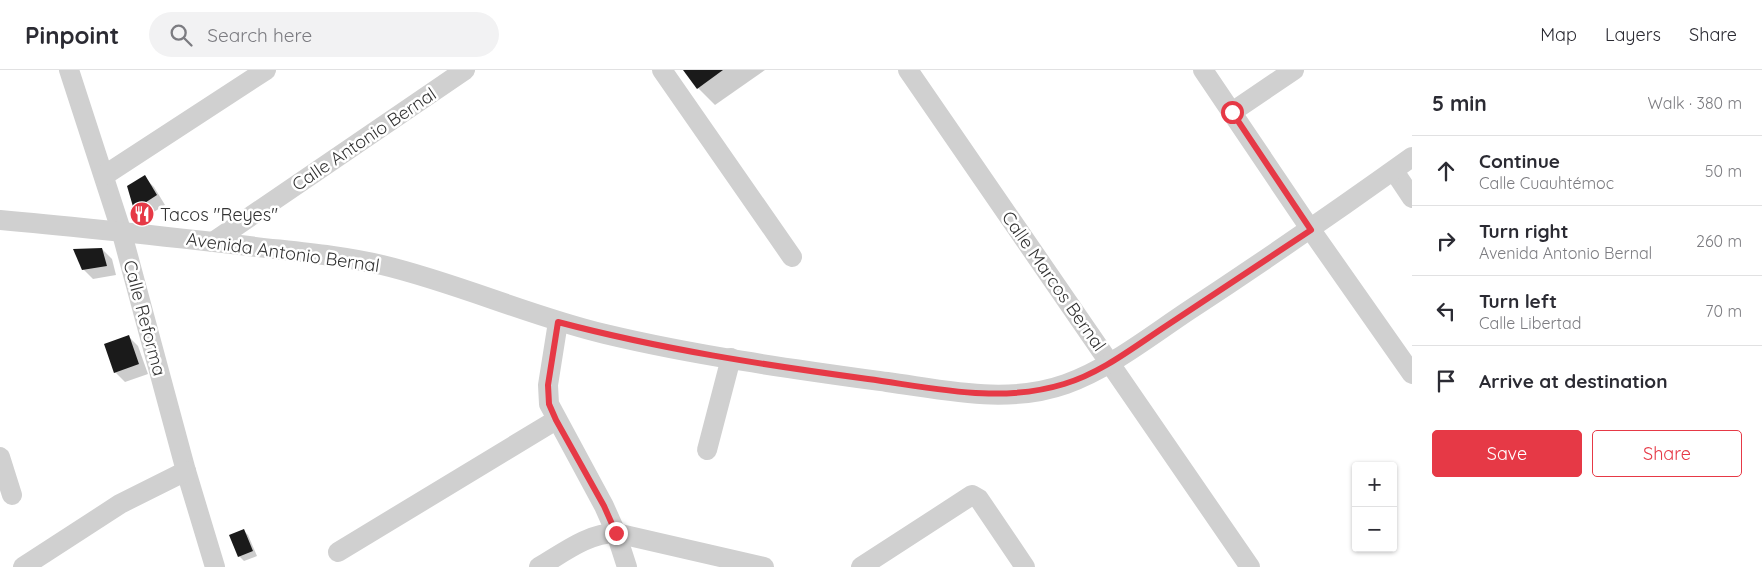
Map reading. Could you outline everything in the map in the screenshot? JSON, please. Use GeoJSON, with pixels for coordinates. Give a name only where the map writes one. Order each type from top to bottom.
{"type":"FeatureCollection","features":[{"type":"Feature","properties":{"kind":"street","name":"Calle Reforma"},"geometry":{"type":"LineString","coordinates":[[69,70],[121,230],[186,471],[215,567]]}},
{"type":"Feature","properties":{"kind":"street"},"geometry":{"type":"LineString","coordinates":[[104,175],[266,70]]}},
{"type":"Feature","properties":{"kind":"street","name":"Calle Antonio Bernal"},"geometry":{"type":"LineString","coordinates":[[213,242],[465,70]]}},
{"type":"Feature","properties":{"kind":"street"},"geometry":{"type":"LineString","coordinates":[[662,70],[792,257]]}},
{"type":"Feature","properties":{"kind":"street","name":"Calle Marcos Bernal"},"geometry":{"type":"LineString","coordinates":[[908,70],[1250,567]]}},
{"type":"Feature","properties":{"kind":"street"},"geometry":{"type":"LineString","coordinates":[[1203,70],[1311,230],[1412,374]]}},
{"type":"Feature","properties":{"kind":"street"},"geometry":{"type":"LineString","coordinates":[[1232,112],[1294,70]]}},
{"type":"Feature","properties":{"kind":"street","name":"Avenida Antonio Bernal"},"geometry":{"type":"LineString","coordinates":[[0,220],[121,230],[336,256],[379,264],[470,290],[558,322],[606,334],[822,373],[975,394],[1007,396],[1037,392],[1066,384],[1110,363],[1311,230],[1412,158]]}},
{"type":"Feature","properties":{"kind":"street"},"geometry":{"type":"LineString","coordinates":[[1394,170],[1412,198]]}},
{"type":"Feature","properties":{"kind":"street"},"geometry":{"type":"LineString","coordinates":[[558,322],[548,385],[549,404],[600,499],[616,533],[626,567]]}},
{"type":"Feature","properties":{"kind":"street"},"geometry":{"type":"LineString","coordinates":[[707,450],[731,358]]}},
{"type":"Feature","properties":{"kind":"street"},"geometry":{"type":"LineString","coordinates":[[338,552],[556,420]]}},
{"type":"Feature","properties":{"kind":"street"},"geometry":{"type":"LineString","coordinates":[[0,457],[12,495]]}},
{"type":"Feature","properties":{"kind":"street"},"geometry":{"type":"LineString","coordinates":[[23,567],[120,504],[186,471]]}},
{"type":"Feature","properties":{"kind":"street"},"geometry":{"type":"LineString","coordinates":[[861,567],[972,495],[979,499],[1024,567]]}},
{"type":"Feature","properties":{"kind":"street"},"geometry":{"type":"LineString","coordinates":[[539,567],[592,537],[604,533],[616,533],[764,567]]}},
{"type":"Feature","properties":{"kind":"building"},"geometry":{"type":"Polygon","coordinates":[[[683,70],[723,70],[697,89],[683,70]]]}},
{"type":"Feature","properties":{"kind":"building"},"geometry":{"type":"Polygon","coordinates":[[[145,175],[157,195],[134,210],[127,186],[145,175]]]}},
{"type":"Feature","properties":{"kind":"building"},"geometry":{"type":"Polygon","coordinates":[[[102,248],[107,266],[82,270],[73,249],[102,248]]]}},
{"type":"Feature","properties":{"kind":"building"},"geometry":{"type":"Polygon","coordinates":[[[129,335],[139,364],[114,373],[104,344],[129,335]]]}},
{"type":"Feature","properties":{"kind":"building"},"geometry":{"type":"Polygon","coordinates":[[[244,529],[253,551],[238,557],[229,535],[244,529]]]}},
{"type":"Feature","properties":{"kind":"place","name":"Tacos \"Reyes\""},"geometry":{"type":"Point","coordinates":[142,214]}},
{"type":"Feature","properties":{"kind":"route"},"geometry":{"type":"LineString","coordinates":[[616,533],[604,506],[549,404],[548,385],[558,322],[654,344],[813,372],[975,394],[1007,396],[1037,392],[1066,384],[1110,363],[1311,230],[1232,112]]}}]}
